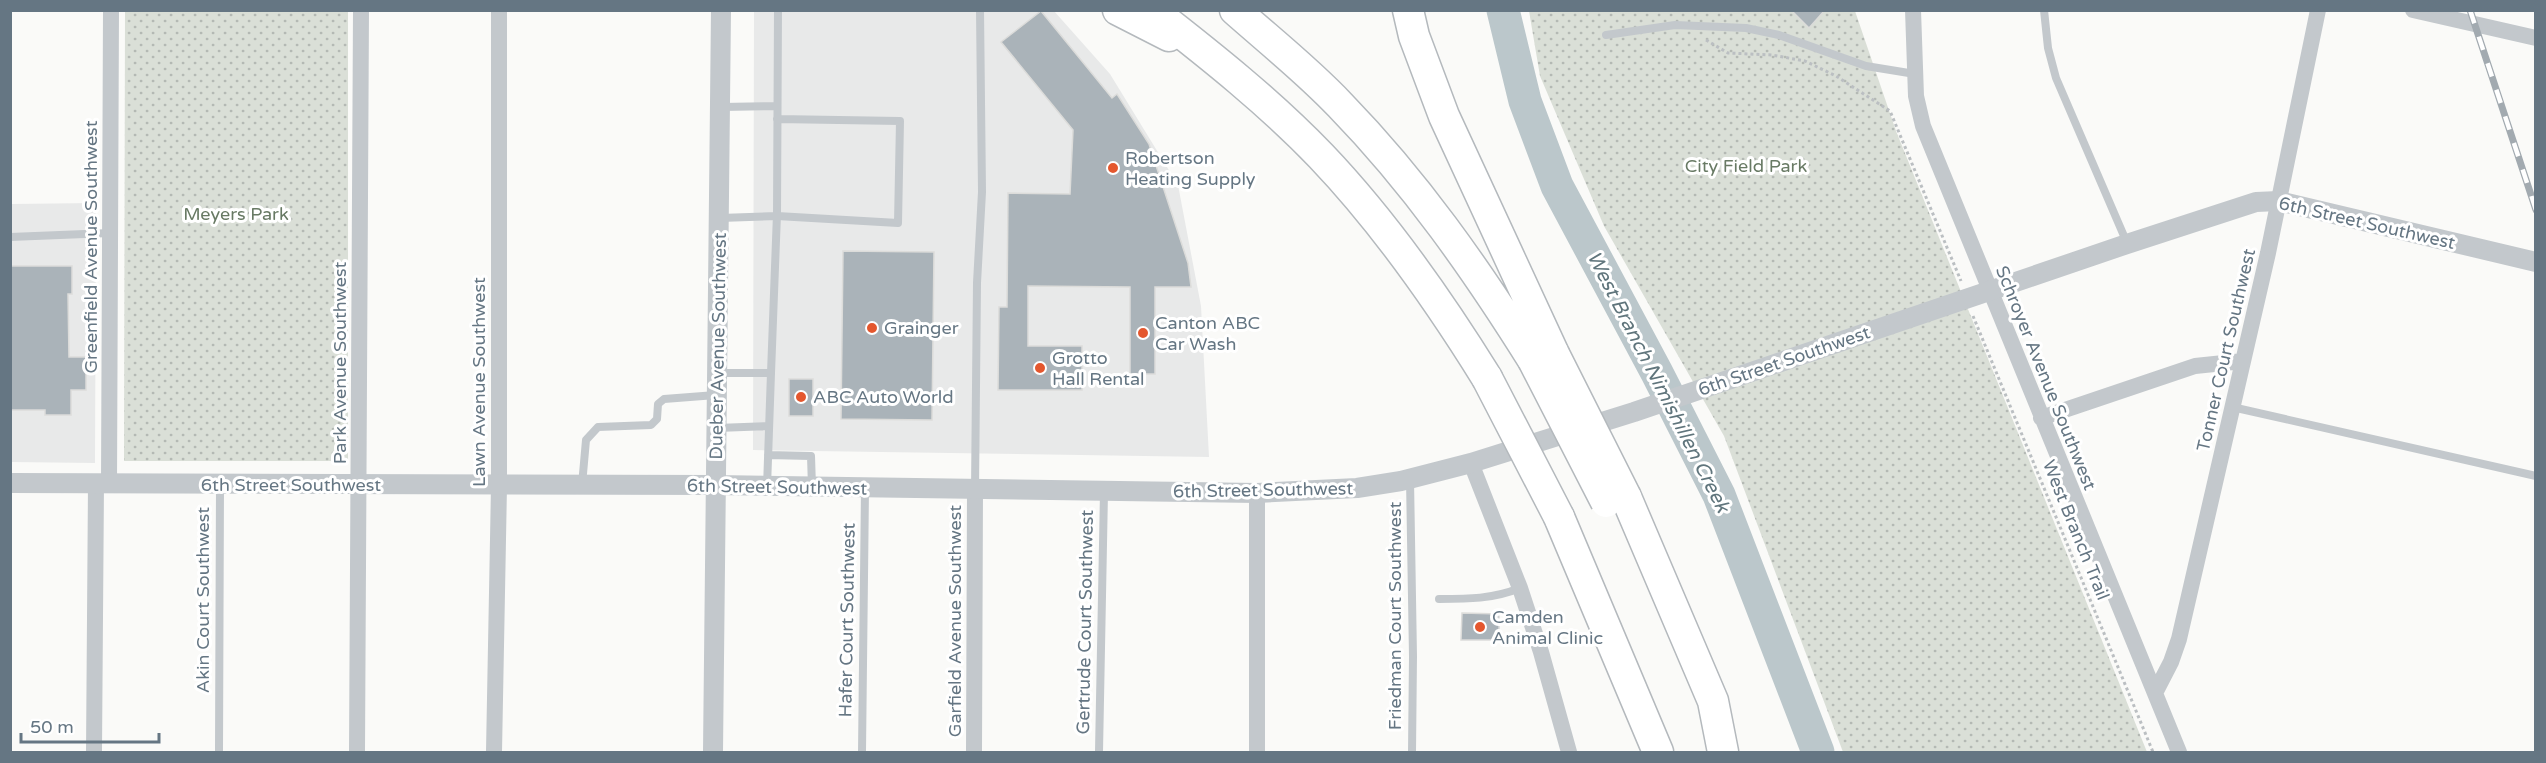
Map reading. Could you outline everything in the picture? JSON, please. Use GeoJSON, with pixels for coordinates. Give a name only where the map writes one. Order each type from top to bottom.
{"type":"FeatureCollection","features":[{"type":"Feature","properties":{"kind":"highway"},"geometry":{"type":"LineString","coordinates":[[1118,10],[1213,58]]}},
{"type":"Feature","properties":{"kind":"highway"},"geometry":{"type":"LineString","coordinates":[[1152,10],[1283,118],[1362,201],[1420,274],[1487,378],[1559,517],[1658,753]]}},
{"type":"Feature","properties":{"kind":"highway"},"geometry":{"type":"LineString","coordinates":[[1234,10],[1340,105],[1402,175],[1544,357]]}},
{"type":"Feature","properties":{"kind":"highway"},"geometry":{"type":"LineString","coordinates":[[1408,10],[1414,36],[1444,116],[1544,357],[1713,700],[1724,753]]}},
{"type":"Feature","properties":{"kind":"highway"},"geometry":{"type":"LineString","coordinates":[[1616,500],[1712,753]]}},
{"type":"Feature","properties":{"kind":"street","name":"Greenfield Avenue Southwest"},"geometry":{"type":"LineString","coordinates":[[94,753],[110,233],[111,10]]}},
{"type":"Feature","properties":{"kind":"street","name":"Park Avenue Southwest"},"geometry":{"type":"LineString","coordinates":[[357,753],[361,10]]}},
{"type":"Feature","properties":{"kind":"street","name":"Lawn Avenue Southwest"},"geometry":{"type":"LineString","coordinates":[[494,753],[499,486],[500,10]]}},
{"type":"Feature","properties":{"kind":"street","name":"Dueber Avenue Southwest"},"geometry":{"type":"LineString","coordinates":[[713,753],[721,10]]}},
{"type":"Feature","properties":{"kind":"street","name":"Schroyer Avenue Southwest"},"geometry":{"type":"LineString","coordinates":[[1913,10],[1916,96],[1923,126],[2179,753]]}},
{"type":"Feature","properties":{"kind":"street","name":"Tonner Court Southwest"},"geometry":{"type":"LineString","coordinates":[[2155,693],[2171,662],[2179,639],[2279,201],[2318,10]]}},
{"type":"Feature","properties":{"kind":"street"},"geometry":{"type":"LineString","coordinates":[[2413,10],[2535,38]]}},
{"type":"Feature","properties":{"kind":"street","name":"6th Street Southwest"},"geometry":{"type":"LineString","coordinates":[[10,483],[358,486],[716,485],[1257,494],[1357,488],[1410,479],[1471,463],[1634,412],[2256,202],[2279,201],[2535,262]]}},
{"type":"Feature","properties":{"kind":"street"},"geometry":{"type":"LineString","coordinates":[[2041,418],[2195,366],[2242,361]]}},
{"type":"Feature","properties":{"kind":"street"},"geometry":{"type":"LineString","coordinates":[[1471,463],[1520,588],[1541,652],[1569,753]]}},
{"type":"Feature","properties":{"kind":"street","name":"Garfield Avenue Southwest"},"geometry":{"type":"LineString","coordinates":[[974,753],[975,490]]}},
{"type":"Feature","properties":{"kind":"street"},"geometry":{"type":"LineString","coordinates":[[1257,494],[1257,753]]}},
{"type":"Feature","properties":{"kind":"lane"},"geometry":{"type":"LineString","coordinates":[[767,487],[777,216],[778,10]]}},
{"type":"Feature","properties":{"kind":"lane"},"geometry":{"type":"LineString","coordinates":[[975,490],[977,283],[982,192],[980,10]]}},
{"type":"Feature","properties":{"kind":"lane"},"geometry":{"type":"LineString","coordinates":[[2044,10],[2048,48],[2056,78],[2127,244]]}},
{"type":"Feature","properties":{"kind":"lane"},"geometry":{"type":"LineString","coordinates":[[1606,35],[1675,25],[1746,28],[1779,35],[1866,66],[1915,74]]}},
{"type":"Feature","properties":{"kind":"lane"},"geometry":{"type":"LineString","coordinates":[[720,107],[777,106]]}},
{"type":"Feature","properties":{"kind":"lane"},"geometry":{"type":"LineString","coordinates":[[719,218],[777,216],[898,224],[900,122],[777,119]]}},
{"type":"Feature","properties":{"kind":"lane"},"geometry":{"type":"LineString","coordinates":[[10,237],[110,233]]}},
{"type":"Feature","properties":{"kind":"lane"},"geometry":{"type":"LineString","coordinates":[[717,373],[771,374]]}},
{"type":"Feature","properties":{"kind":"lane"},"geometry":{"type":"LineString","coordinates":[[582,485],[586,440],[598,427],[651,425],[657,419],[658,404],[664,399],[717,395]]}},
{"type":"Feature","properties":{"kind":"lane"},"geometry":{"type":"LineString","coordinates":[[2232,407],[2535,476]]}},
{"type":"Feature","properties":{"kind":"lane"},"geometry":{"type":"LineString","coordinates":[[717,428],[769,426]]}},
{"type":"Feature","properties":{"kind":"lane"},"geometry":{"type":"LineString","coordinates":[[768,455],[811,456],[812,488]]}},
{"type":"Feature","properties":{"kind":"lane","name":"Friedman Court Southwest"},"geometry":{"type":"LineString","coordinates":[[1410,479],[1412,753]]}},
{"type":"Feature","properties":{"kind":"lane","name":"Akin Court Southwest"},"geometry":{"type":"LineString","coordinates":[[219,753],[220,484]]}},
{"type":"Feature","properties":{"kind":"lane","name":"Hafer Court Southwest"},"geometry":{"type":"LineString","coordinates":[[861,753],[865,489]]}},
{"type":"Feature","properties":{"kind":"lane","name":"Gertrude Court Southwest"},"geometry":{"type":"LineString","coordinates":[[1099,753],[1104,491]]}},
{"type":"Feature","properties":{"kind":"lane"},"geometry":{"type":"LineString","coordinates":[[1439,600],[1484,599],[1502,596],[1520,588]]}},
{"type":"Feature","properties":{"kind":"path"},"geometry":{"type":"LineString","coordinates":[[1697,26],[1707,41],[1728,53],[1772,55],[1805,61],[1836,76],[1890,111],[1957,272]]}},
{"type":"Feature","properties":{"kind":"path","name":"West Branch Trail"},"geometry":{"type":"LineString","coordinates":[[1974,317],[2153,753]]}},
{"type":"Feature","properties":{"kind":"shaded area"},"geometry":{"type":"Polygon","coordinates":[[[754,11],[1054,11],[1110,74],[1178,185],[1201,306],[1209,457],[753,450],[754,11]]]}},
{"type":"Feature","properties":{"kind":"shaded area"},"geometry":{"type":"Polygon","coordinates":[[[96,203],[95,463],[11,462],[11,204],[96,203]]]}},
{"type":"Feature","properties":{"kind":"green space","name":"Meyers Park"},"geometry":{"type":"Polygon","coordinates":[[[125,11],[348,11],[348,461],[124,461],[125,11]]]}},
{"type":"Feature","properties":{"kind":"green space","name":"City Field Park"},"geometry":{"type":"Polygon","coordinates":[[[1529,11],[1855,11],[1896,131],[2147,752],[1843,752],[1724,436],[1604,226],[1540,76],[1529,11]]]}},
{"type":"Feature","properties":{"kind":"building"},"geometry":{"type":"Polygon","coordinates":[[[1791,10],[1825,10],[1809,28],[1791,10]]]}},
{"type":"Feature","properties":{"kind":"building","name":"Robertson Heating Supply"},"geometry":{"type":"Polygon","coordinates":[[[1041,11],[1112,98],[1117,94],[1149,144],[1188,263],[1191,287],[1155,287],[1155,374],[1130,374],[1130,287],[1028,286],[1028,346],[1082,346],[1082,390],[998,390],[999,307],[1007,307],[1008,193],[1070,194],[1073,130],[1001,42],[1041,11]]]}},
{"type":"Feature","properties":{"kind":"building","name":"Grainger"},"geometry":{"type":"Polygon","coordinates":[[[843,251],[934,252],[932,420],[841,419],[843,251]]]}},
{"type":"Feature","properties":{"kind":"building"},"geometry":{"type":"Polygon","coordinates":[[[11,266],[72,266],[72,294],[68,294],[69,357],[86,357],[86,390],[71,390],[71,415],[45,415],[45,410],[10,410],[11,266]]]}},
{"type":"Feature","properties":{"kind":"building","name":"ABC Auto World"},"geometry":{"type":"Polygon","coordinates":[[[789,379],[813,379],[813,416],[789,416],[789,379]]]}},
{"type":"Feature","properties":{"kind":"building","name":"Camden Animal Clinic"},"geometry":{"type":"Polygon","coordinates":[[[1462,613],[1499,614],[1499,640],[1461,640],[1462,613]]]}},
{"type":"Feature","properties":{"kind":"waterway","name":"West Branch Nimishillen Creek"},"geometry":{"type":"LineString","coordinates":[[1503,10],[1525,101],[1557,186],[1719,495],[1818,752]]}},
{"type":"Feature","properties":{"kind":"railway"},"geometry":{"type":"LineString","coordinates":[[2470,10],[2536,210]]}},
{"type":"Feature","properties":{"kind":"place","name":"Robertson Heating Supply"},"geometry":{"type":"Point","coordinates":[1113,168]}},
{"type":"Feature","properties":{"kind":"place","name":"Grainger"},"geometry":{"type":"Point","coordinates":[872,328]}},
{"type":"Feature","properties":{"kind":"place","name":"Canton ABC Car Wash"},"geometry":{"type":"Point","coordinates":[1143,333]}},
{"type":"Feature","properties":{"kind":"place","name":"Grotto Hall Rental"},"geometry":{"type":"Point","coordinates":[1040,368]}},
{"type":"Feature","properties":{"kind":"place","name":"ABC Auto World"},"geometry":{"type":"Point","coordinates":[801,397]}},
{"type":"Feature","properties":{"kind":"place","name":"Camden Animal Clinic"},"geometry":{"type":"Point","coordinates":[1480,627]}}]}
